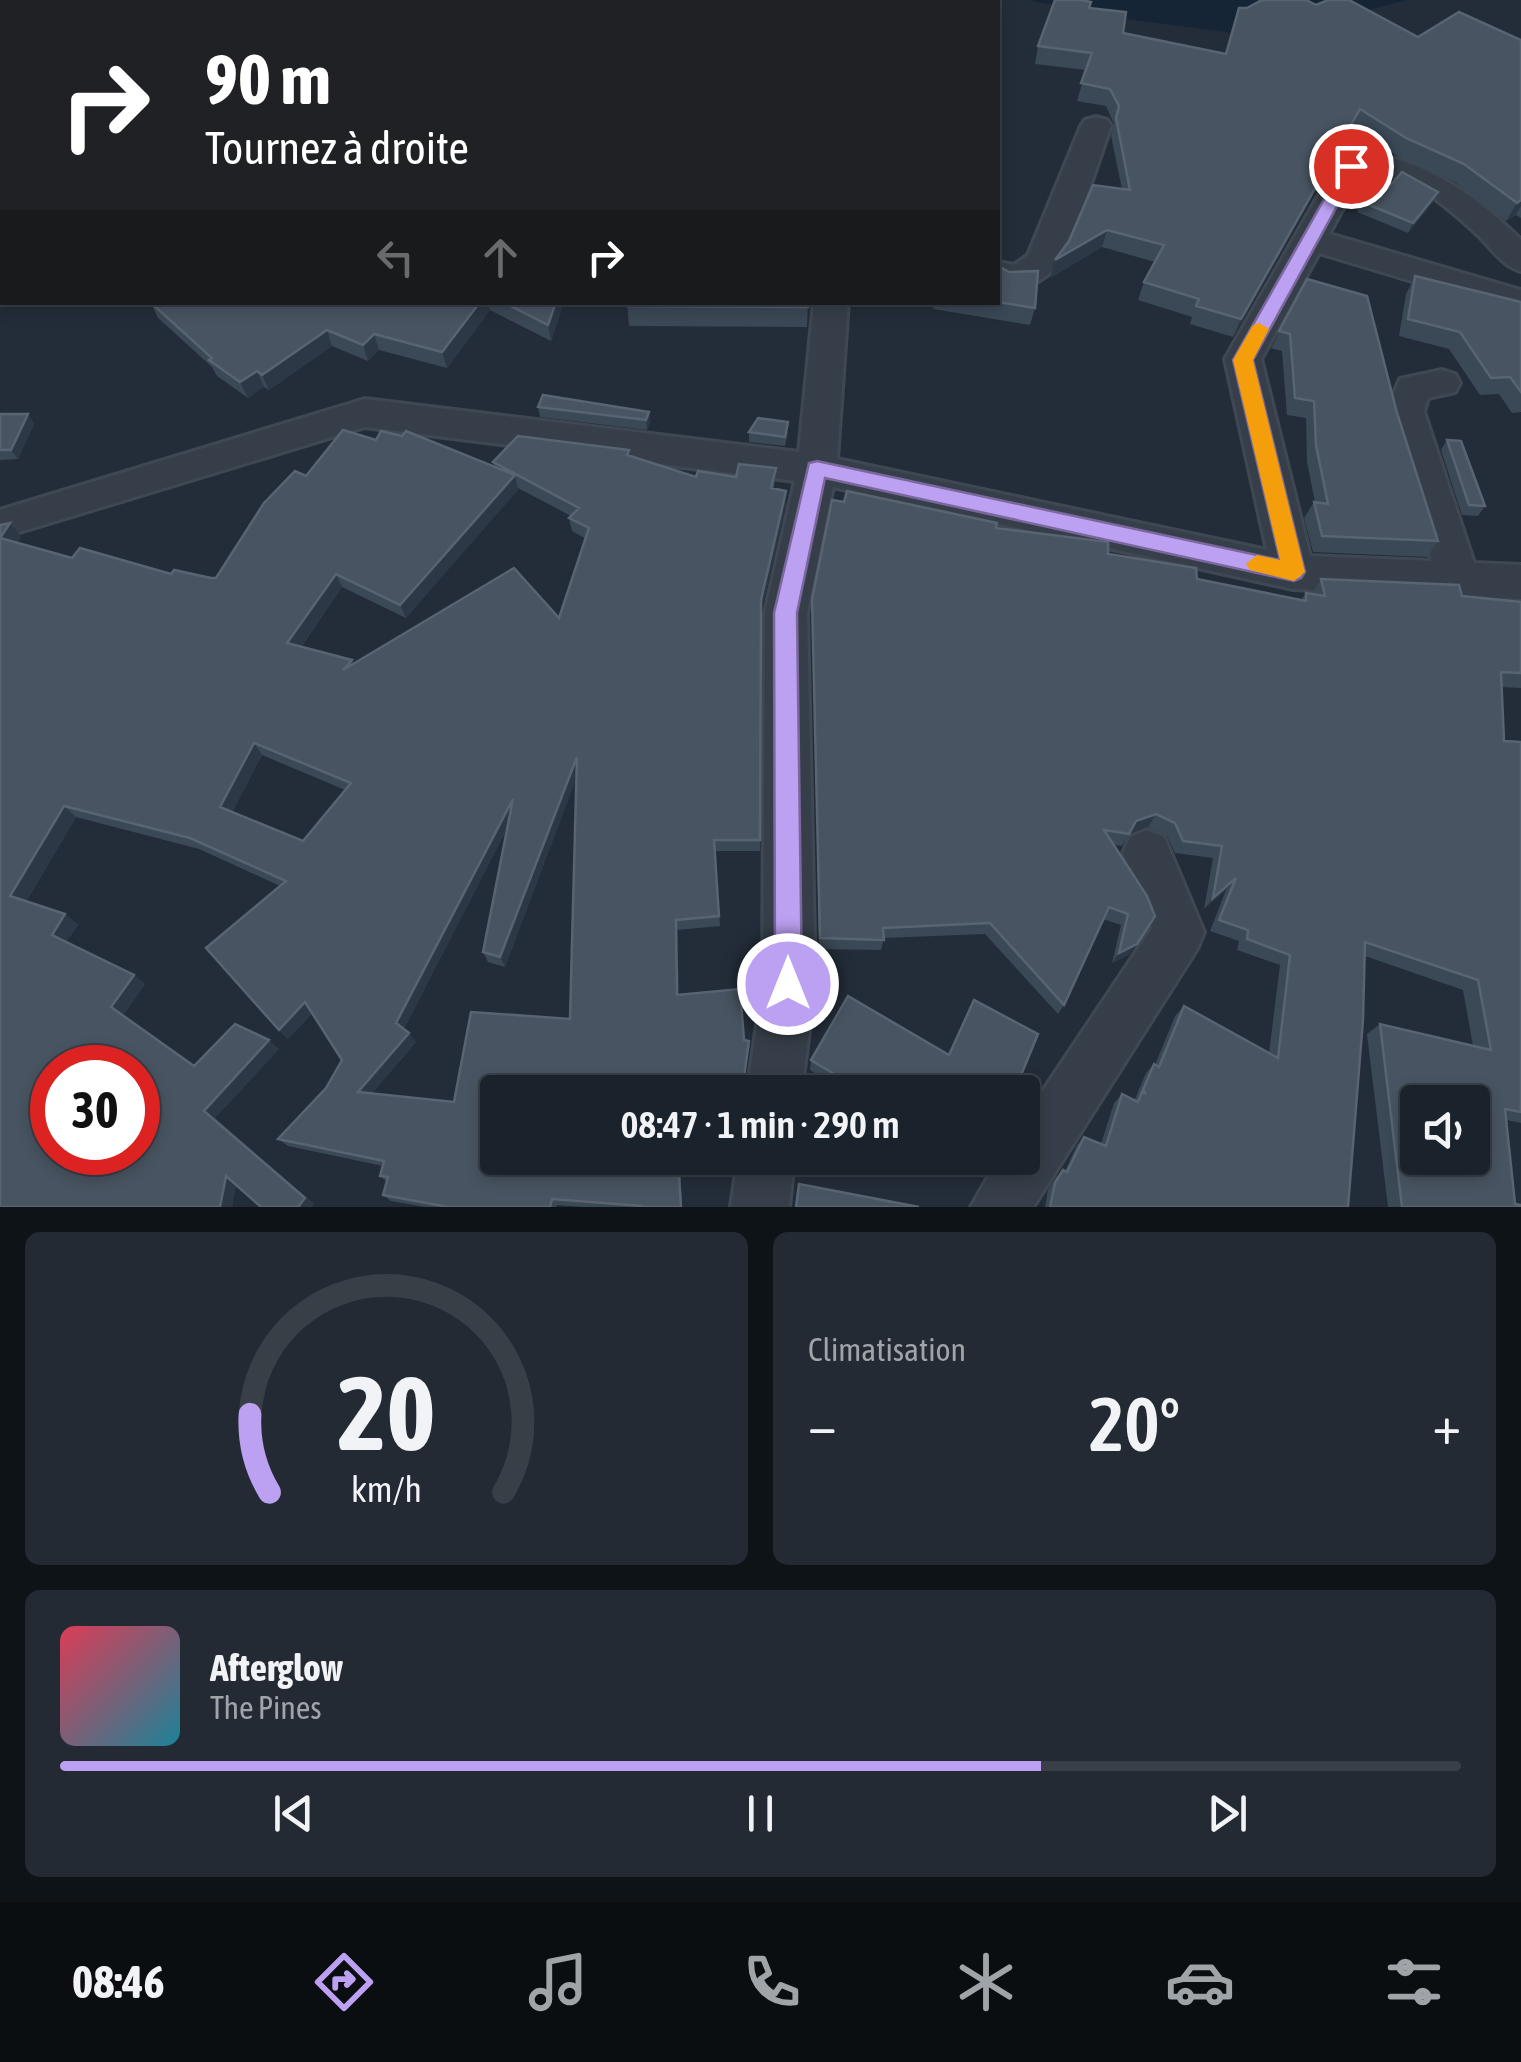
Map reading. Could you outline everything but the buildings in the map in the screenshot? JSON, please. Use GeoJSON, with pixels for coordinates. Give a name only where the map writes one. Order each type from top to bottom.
{"type":"FeatureCollection","features":[{"type":"Feature","properties":{"kind":"street"},"geometry":{"type":"LineString","coordinates":[[1000,273],[1020,277],[1042,261],[1096,126]]}},
{"type":"Feature","properties":{"kind":"street"},"geometry":{"type":"LineString","coordinates":[[1294,572],[1243,360],[1351,166],[1366,160],[1400,168],[1488,222],[1521,260]]}},
{"type":"Feature","properties":{"kind":"street"},"geometry":{"type":"LineString","coordinates":[[1307,239],[1521,302]]}},
{"type":"Feature","properties":{"kind":"street"},"geometry":{"type":"LineString","coordinates":[[776,1075],[788,984],[786,613],[817,468],[831,305]]}},
{"type":"Feature","properties":{"kind":"street"},"geometry":{"type":"LineString","coordinates":[[1442,383],[1413,388],[1405,412],[1460,580]]}},
{"type":"Feature","properties":{"kind":"street"},"geometry":{"type":"LineString","coordinates":[[4,524],[365,414],[817,468],[1294,572],[1521,582]]}},
{"type":"Feature","properties":{"kind":"street"},"geometry":{"type":"LineString","coordinates":[[1000,1207],[1180,932],[1147,853]]}},
{"type":"Feature","properties":{"kind":"street"},"geometry":{"type":"LineString","coordinates":[[760,1207],[764,1175]]}},
{"type":"Feature","properties":{"kind":"water"},"geometry":{"type":"Polygon","coordinates":[[[1028,0],[1407,0],[1265,37],[1125,19],[1028,0]]]}},
{"type":"Feature","properties":{"kind":"slow traffic"},"geometry":{"type":"LineString","coordinates":[[1257,564],[1294,572],[1243,360],[1259,329]]}},
{"type":"Feature","properties":{"kind":"route"},"geometry":{"type":"LineString","coordinates":[[788,984],[786,613],[817,468],[1294,572],[1243,360],[1351,166]]}}]}
